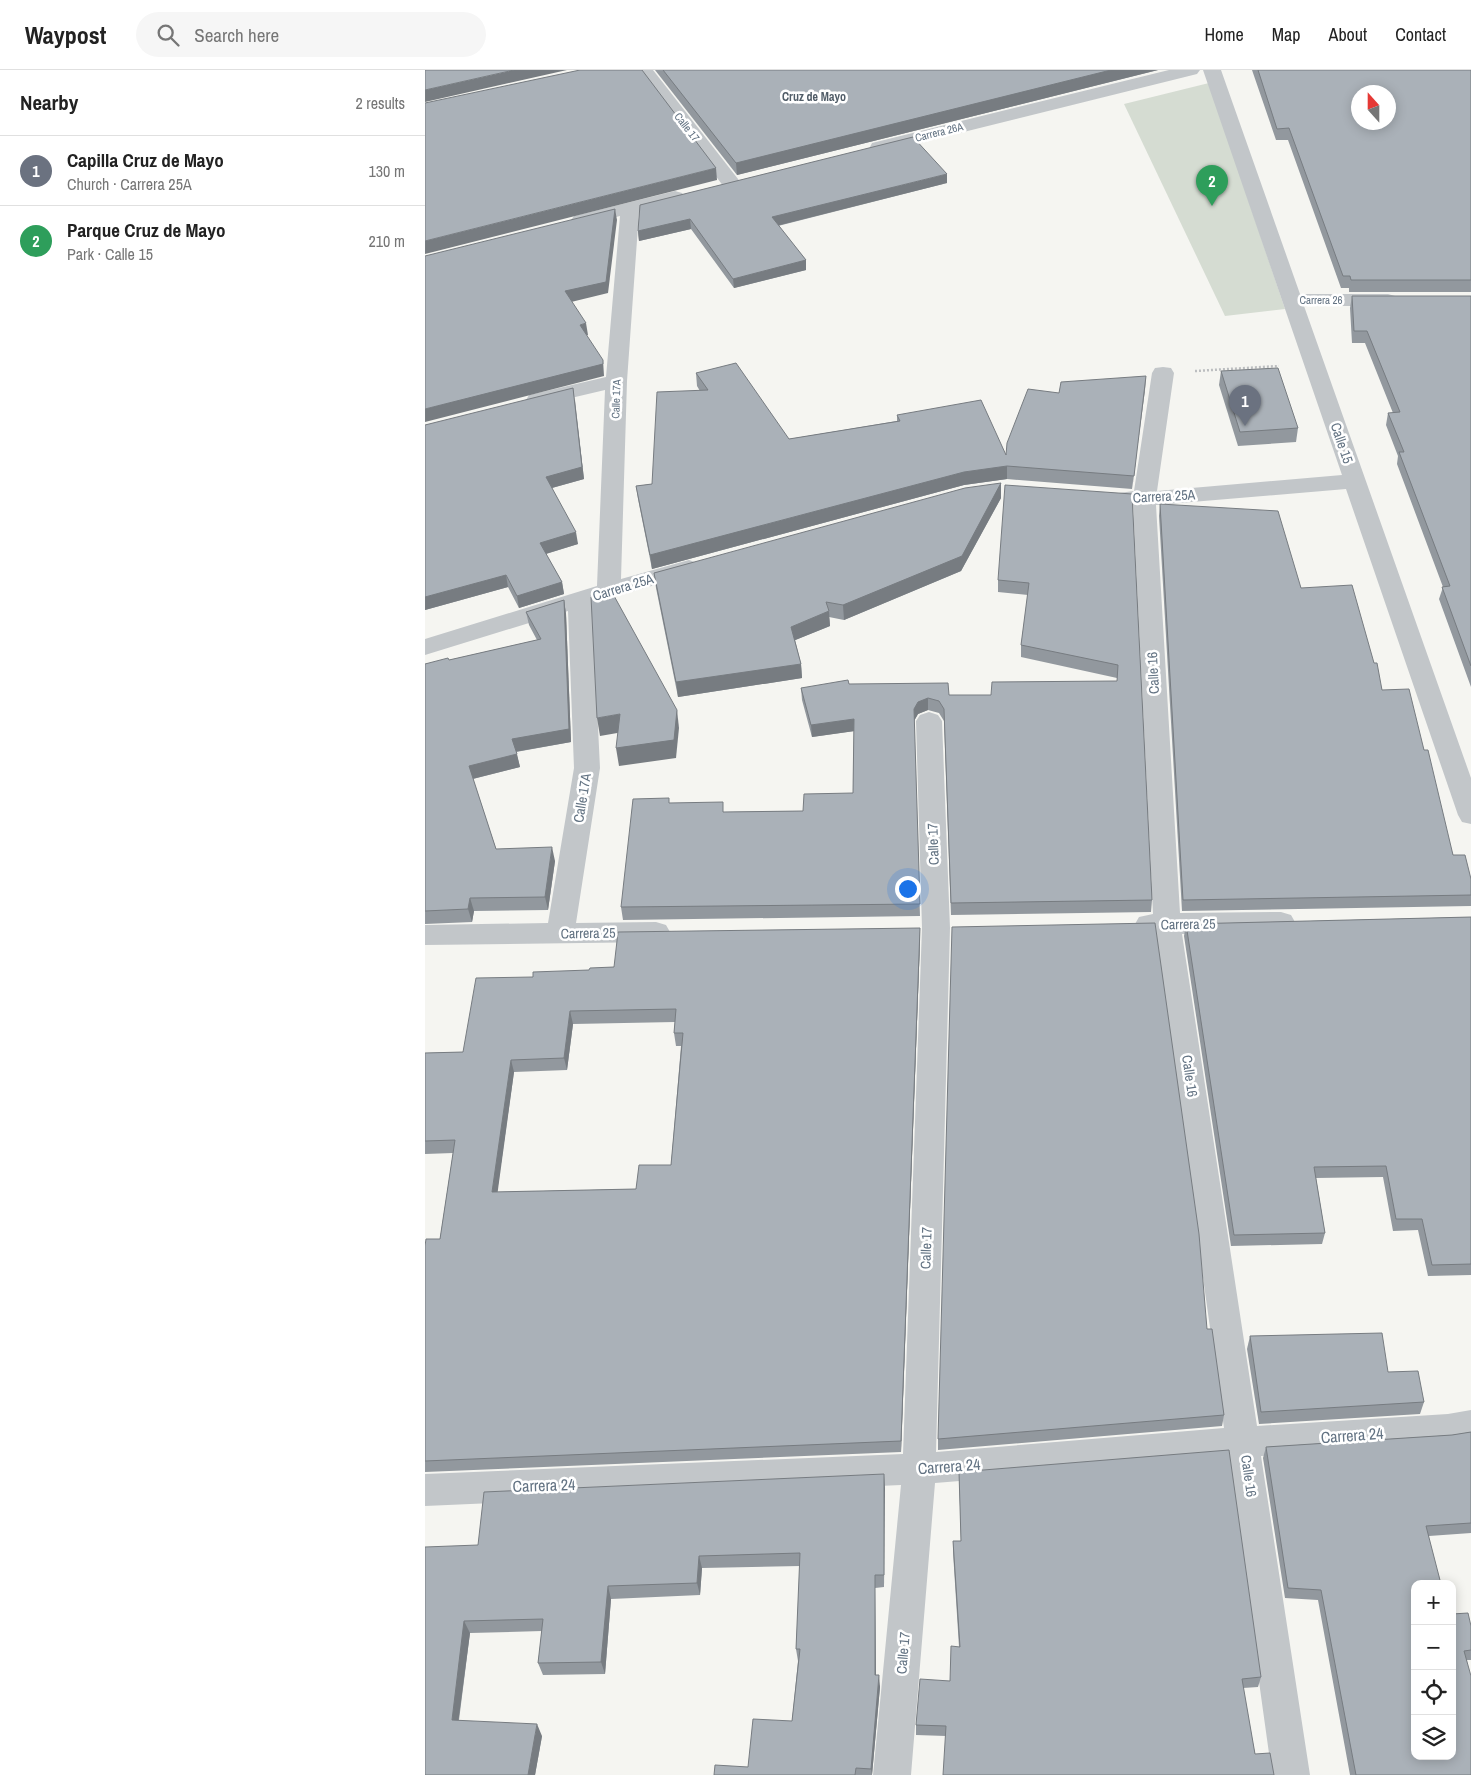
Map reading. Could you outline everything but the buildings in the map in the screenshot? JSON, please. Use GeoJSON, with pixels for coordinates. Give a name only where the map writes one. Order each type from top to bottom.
{"type":"FeatureCollection","features":[{"type":"Feature","properties":{"kind":"street","name":"Calle 17"},"geometry":{"type":"LineString","coordinates":[[644,70],[731,183]]}},
{"type":"Feature","properties":{"kind":"street","name":"Carrera 26A"},"geometry":{"type":"LineString","coordinates":[[865,150],[1191,70]]}},
{"type":"Feature","properties":{"kind":"street","name":"Calle 15"},"geometry":{"type":"LineString","coordinates":[[1212,70],[1471,815]]}},
{"type":"Feature","properties":{"kind":"street"},"geometry":{"type":"LineString","coordinates":[[713,188],[750,179]]}},
{"type":"Feature","properties":{"kind":"street"},"geometry":{"type":"LineString","coordinates":[[565,224],[694,192]]}},
{"type":"Feature","properties":{"kind":"street","name":"Calle 17A"},"geometry":{"type":"LineString","coordinates":[[609,590],[616,381],[630,208]]}},
{"type":"Feature","properties":{"kind":"street","name":"Carrera 26"},"geometry":{"type":"LineString","coordinates":[[1292,300],[1411,300]]}},
{"type":"Feature","properties":{"kind":"street","name":"Calle 16"},"geometry":{"type":"LineString","coordinates":[[1163,373],[1144,499],[1167,924],[1244,1442],[1291,1775]]}},
{"type":"Feature","properties":{"kind":"street"},"geometry":{"type":"LineString","coordinates":[[521,405],[616,381]]}},
{"type":"Feature","properties":{"kind":"street","name":"Carrera 25A"},"geometry":{"type":"LineString","coordinates":[[1105,496],[1144,499],[1355,481]]}},
{"type":"Feature","properties":{"kind":"street","name":"Carrera 25A"},"geometry":{"type":"LineString","coordinates":[[425,647],[609,590],[712,562]]}},
{"type":"Feature","properties":{"kind":"street","name":"Calle 17A"},"geometry":{"type":"LineString","coordinates":[[560,934],[587,768],[580,600]]}},
{"type":"Feature","properties":{"kind":"street","name":"Calle 17"},"geometry":{"type":"LineString","coordinates":[[892,1775],[919,1469],[935,928],[929,721]]}},
{"type":"Feature","properties":{"kind":"street","name":"Carrera 25"},"geometry":{"type":"LineString","coordinates":[[1129,925],[1305,921]]}},
{"type":"Feature","properties":{"kind":"street","name":"Carrera 25"},"geometry":{"type":"LineString","coordinates":[[425,935],[679,932]]}},
{"type":"Feature","properties":{"kind":"street","name":"Carrera 24"},"geometry":{"type":"LineString","coordinates":[[425,1490],[919,1469],[1244,1442],[1448,1429],[1471,1425]]}},
{"type":"Feature","properties":{"kind":"path"},"geometry":{"type":"LineString","coordinates":[[1163,373],[1314,364]]}},
{"type":"Feature","properties":{"kind":"shaded area"},"geometry":{"type":"Polygon","coordinates":[[[1209,83],[1285,309],[1225,316],[1124,104],[1209,83]]]}},
{"type":"Feature","properties":{"kind":"place","name":"Parque Cruz de Mayo"},"geometry":{"type":"Point","coordinates":[1212,206]}},
{"type":"Feature","properties":{"kind":"place","name":"Capilla Cruz de Mayo"},"geometry":{"type":"Point","coordinates":[1245,426]}},
{"type":"Feature","properties":{"kind":"district","name":"Cruz de Mayo"},"geometry":{"type":"Point","coordinates":[814,97]}}]}
